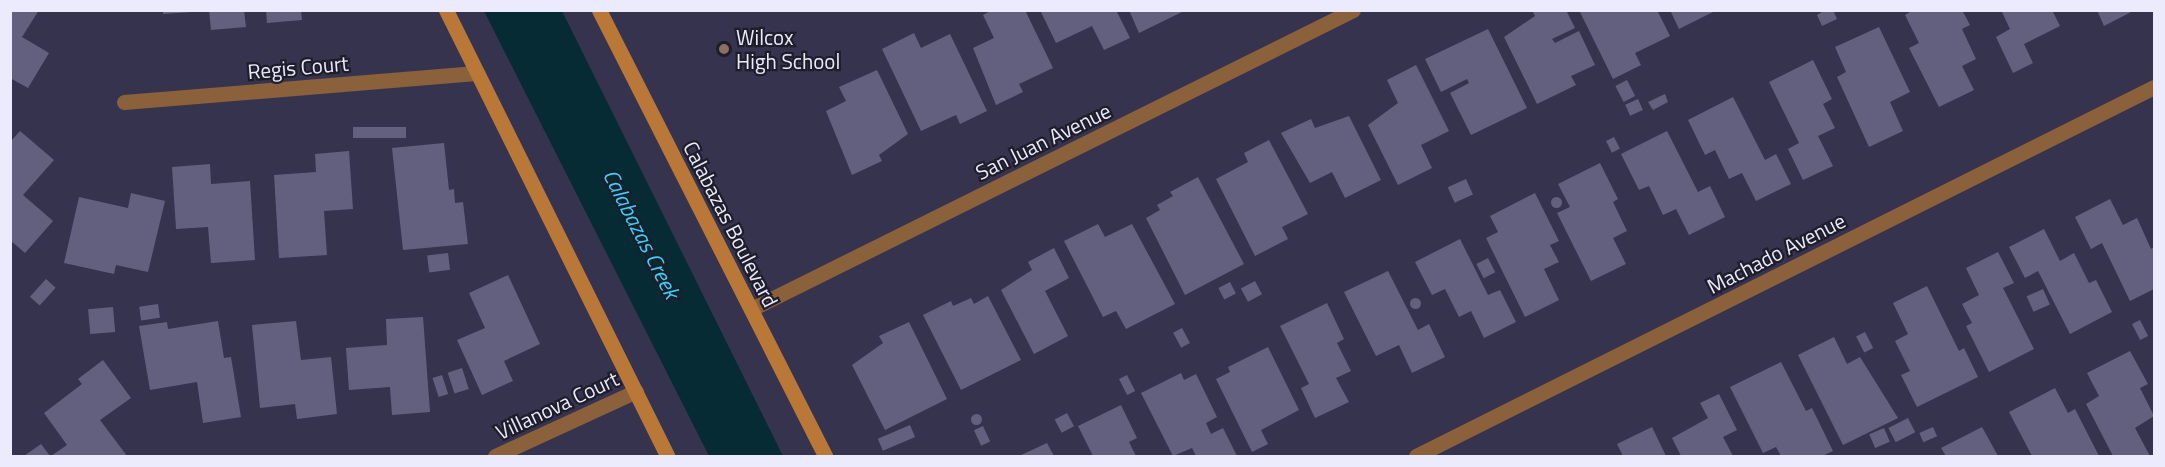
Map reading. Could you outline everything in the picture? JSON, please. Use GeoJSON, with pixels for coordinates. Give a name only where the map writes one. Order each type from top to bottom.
{"type":"FeatureCollection","features":[{"type":"Feature","properties":{"kind":"street"},"geometry":{"type":"LineString","coordinates":[[446,10],[636,391],[666,456]]}},
{"type":"Feature","properties":{"kind":"street","name":"Calabazas Boulevard"},"geometry":{"type":"LineString","coordinates":[[599,10],[825,456]]}},
{"type":"Feature","properties":{"kind":"street","name":"San Juan Avenue"},"geometry":{"type":"LineString","coordinates":[[751,309],[1353,10]]}},
{"type":"Feature","properties":{"kind":"street","name":"Regis Court"},"geometry":{"type":"LineString","coordinates":[[124,102],[476,73]]}},
{"type":"Feature","properties":{"kind":"street","name":"Machado Avenue"},"geometry":{"type":"LineString","coordinates":[[1416,456],[2154,87]]}},
{"type":"Feature","properties":{"kind":"street","name":"Villanova Court"},"geometry":{"type":"LineString","coordinates":[[495,456],[636,391]]}},
{"type":"Feature","properties":{"kind":"water","name":"Calabazas Creek"},"geometry":{"type":"Polygon","coordinates":[[[484,11],[562,11],[783,456],[709,456],[484,11]]]}},
{"type":"Feature","properties":{"kind":"building"},"geometry":{"type":"Polygon","coordinates":[[[10,10],[39,10],[22,37],[49,53],[28,88],[10,78],[10,10]]]}},
{"type":"Feature","properties":{"kind":"building"},"geometry":{"type":"Polygon","coordinates":[[[163,10],[192,10],[192,12],[163,14],[163,10]]]}},
{"type":"Feature","properties":{"kind":"building"},"geometry":{"type":"Polygon","coordinates":[[[209,10],[244,10],[246,27],[211,30],[209,10]]]}},
{"type":"Feature","properties":{"kind":"building"},"geometry":{"type":"Polygon","coordinates":[[[266,10],[301,10],[302,20],[267,23],[266,10]]]}},
{"type":"Feature","properties":{"kind":"building"},"geometry":{"type":"Polygon","coordinates":[[[992,10],[1025,10],[1053,68],[1019,84],[1023,92],[996,105],[973,48],[994,38],[983,15],[992,10]]]}},
{"type":"Feature","properties":{"kind":"building"},"geometry":{"type":"Polygon","coordinates":[[[1040,10],[1116,10],[1130,38],[1104,50],[1092,26],[1056,43],[1040,10]]]}},
{"type":"Feature","properties":{"kind":"building"},"geometry":{"type":"Polygon","coordinates":[[[1129,10],[1186,10],[1139,33],[1129,10]]]}},
{"type":"Feature","properties":{"kind":"building"},"geometry":{"type":"Polygon","coordinates":[[[1532,10],[1566,10],[1575,28],[1552,39],[1555,43],[1579,31],[1595,65],[1571,76],[1576,85],[1537,104],[1504,37],[1535,16],[1532,10]]]}},
{"type":"Feature","properties":{"kind":"building"},"geometry":{"type":"Polygon","coordinates":[[[1579,10],[1657,10],[1670,36],[1635,53],[1641,65],[1613,79],[1579,10]]]}},
{"type":"Feature","properties":{"kind":"building"},"geometry":{"type":"Polygon","coordinates":[[[1670,10],[1717,10],[1679,29],[1670,10]]]}},
{"type":"Feature","properties":{"kind":"building"},"geometry":{"type":"Polygon","coordinates":[[[1825,10],[1833,10],[1837,19],[1822,26],[1817,15],[1825,10]]]}},
{"type":"Feature","properties":{"kind":"building"},"geometry":{"type":"Polygon","coordinates":[[[1913,10],[1962,10],[1970,25],[1962,29],[1976,59],[1962,66],[1974,90],[1939,107],[1909,48],[1919,43],[1905,15],[1913,10]]]}},
{"type":"Feature","properties":{"kind":"building"},"geometry":{"type":"Polygon","coordinates":[[[2001,10],[2052,10],[2060,26],[2024,44],[2033,63],[2013,73],[1996,37],[2010,29],[2001,10]]]}},
{"type":"Feature","properties":{"kind":"building"},"geometry":{"type":"Polygon","coordinates":[[[2097,10],[2135,10],[2104,26],[2097,10]]]}},
{"type":"Feature","properties":{"kind":"building"},"geometry":{"type":"Polygon","coordinates":[[[1879,27],[1910,92],[1890,102],[1903,131],[1869,147],[1837,77],[1846,72],[1835,47],[1879,27]]]}},
{"type":"Feature","properties":{"kind":"building"},"geometry":{"type":"Polygon","coordinates":[[[1488,29],[1527,108],[1471,135],[1450,93],[1469,83],[1467,79],[1441,92],[1425,59],[1488,29]]]}},
{"type":"Feature","properties":{"kind":"building"},"geometry":{"type":"Polygon","coordinates":[[[914,33],[921,48],[950,34],[987,111],[960,124],[956,115],[921,131],[882,49],[914,33]]]}},
{"type":"Feature","properties":{"kind":"building"},"geometry":{"type":"Polygon","coordinates":[[[1813,60],[1832,99],[1823,104],[1835,128],[1818,136],[1833,166],[1803,180],[1788,149],[1799,143],[1769,82],[1813,60]]]}},
{"type":"Feature","properties":{"kind":"building"},"geometry":{"type":"Polygon","coordinates":[[[1416,65],[1449,131],[1421,145],[1432,168],[1398,185],[1368,125],[1398,103],[1387,80],[1416,65]]]}},
{"type":"Feature","properties":{"kind":"building"},"geometry":{"type":"Polygon","coordinates":[[[877,70],[908,134],[879,155],[882,161],[852,175],[826,111],[846,101],[839,87],[877,70]]]}},
{"type":"Feature","properties":{"kind":"building"},"geometry":{"type":"Polygon","coordinates":[[[1627,80],[1635,96],[1624,102],[1615,86],[1627,80]]]}},
{"type":"Feature","properties":{"kind":"building"},"geometry":{"type":"Polygon","coordinates":[[[1665,94],[1668,102],[1653,110],[1648,102],[1665,94]]]}},
{"type":"Feature","properties":{"kind":"building"},"geometry":{"type":"Polygon","coordinates":[[[1733,97],[1765,160],[1776,154],[1791,184],[1756,201],[1742,173],[1729,179],[1715,150],[1705,155],[1688,120],[1733,97]]]}},
{"type":"Feature","properties":{"kind":"building"},"geometry":{"type":"Polygon","coordinates":[[[1638,99],[1643,110],[1630,116],[1625,105],[1638,99]]]}},
{"type":"Feature","properties":{"kind":"building"},"geometry":{"type":"Polygon","coordinates":[[[1349,116],[1381,180],[1345,198],[1332,172],[1310,183],[1281,133],[1311,119],[1315,128],[1349,116]]]}},
{"type":"Feature","properties":{"kind":"building"},"geometry":{"type":"Polygon","coordinates":[[[353,127],[406,127],[406,138],[353,138],[353,127]]]}},
{"type":"Feature","properties":{"kind":"building"},"geometry":{"type":"Polygon","coordinates":[[[20,131],[54,160],[23,195],[53,221],[25,253],[10,240],[10,142],[20,131]]]}},
{"type":"Feature","properties":{"kind":"building"},"geometry":{"type":"Polygon","coordinates":[[[1667,131],[1698,192],[1710,186],[1725,217],[1689,235],[1676,209],[1663,215],[1649,186],[1639,190],[1621,154],[1667,131]]]}},
{"type":"Feature","properties":{"kind":"building"},"geometry":{"type":"Polygon","coordinates":[[[1614,137],[1620,149],[1612,153],[1606,141],[1614,137]]]}},
{"type":"Feature","properties":{"kind":"building"},"geometry":{"type":"Polygon","coordinates":[[[1269,140],[1308,214],[1282,227],[1288,239],[1255,256],[1216,179],[1248,162],[1244,153],[1269,140]]]}},
{"type":"Feature","properties":{"kind":"building"},"geometry":{"type":"Polygon","coordinates":[[[444,143],[449,190],[454,189],[455,203],[463,202],[468,244],[403,250],[392,148],[444,143]]]}},
{"type":"Feature","properties":{"kind":"building"},"geometry":{"type":"Polygon","coordinates":[[[349,151],[353,209],[324,211],[327,255],[279,258],[274,175],[316,172],[315,154],[349,151]]]}},
{"type":"Feature","properties":{"kind":"building"},"geometry":{"type":"Polygon","coordinates":[[[1600,163],[1618,199],[1613,202],[1627,231],[1613,238],[1626,264],[1591,281],[1557,213],[1570,207],[1558,184],[1600,163]]]}},
{"type":"Feature","properties":{"kind":"building"},"geometry":{"type":"Polygon","coordinates":[[[210,164],[211,184],[250,181],[255,260],[211,263],[208,227],[176,229],[172,167],[210,164]]]}},
{"type":"Feature","properties":{"kind":"building"},"geometry":{"type":"Polygon","coordinates":[[[1198,177],[1244,264],[1185,295],[1146,218],[1160,210],[1157,205],[1173,196],[1170,192],[1198,177]]]}},
{"type":"Feature","properties":{"kind":"building"},"geometry":{"type":"Polygon","coordinates":[[[1466,179],[1473,195],[1455,203],[1448,187],[1466,179]]]}},
{"type":"Feature","properties":{"kind":"building"},"geometry":{"type":"Polygon","coordinates":[[[131,193],[165,201],[148,272],[116,265],[114,274],[64,263],[79,197],[128,208],[131,193]]]}},
{"type":"Feature","properties":{"kind":"building"},"geometry":{"type":"Polygon","coordinates":[[[1535,193],[1559,241],[1550,245],[1559,262],[1544,269],[1559,300],[1525,317],[1486,238],[1498,232],[1490,216],[1535,193]]]}},
{"type":"Feature","properties":{"kind":"building"},"geometry":{"type":"Polygon","coordinates":[[[1556,197],[1560,198],[1560,206],[1556,207],[1552,206],[1551,202],[1552,198],[1556,197]]]}},
{"type":"Feature","properties":{"kind":"building"},"geometry":{"type":"Polygon","coordinates":[[[2110,199],[2123,225],[2137,218],[2151,249],[2154,247],[2154,289],[2130,301],[2102,243],[2091,249],[2075,217],[2110,199]]]}},
{"type":"Feature","properties":{"kind":"building"},"geometry":{"type":"Polygon","coordinates":[[[1098,224],[1105,237],[1132,224],[1175,304],[1126,329],[1116,311],[1103,317],[1064,241],[1098,224]]]}},
{"type":"Feature","properties":{"kind":"building"},"geometry":{"type":"Polygon","coordinates":[[[2044,229],[2060,261],[2074,253],[2089,283],[2096,280],[2112,312],[2070,334],[2038,271],[2025,278],[2009,247],[2044,229]]]}},
{"type":"Feature","properties":{"kind":"building"},"geometry":{"type":"Polygon","coordinates":[[[1460,239],[1488,295],[1500,290],[1516,322],[1484,338],[1471,311],[1459,317],[1445,289],[1432,295],[1415,262],[1460,239]]]}},
{"type":"Feature","properties":{"kind":"building"},"geometry":{"type":"Polygon","coordinates":[[[1054,248],[1069,278],[1045,291],[1068,336],[1034,354],[1001,290],[1032,270],[1028,262],[1054,248]]]}},
{"type":"Feature","properties":{"kind":"building"},"geometry":{"type":"Polygon","coordinates":[[[1998,252],[2014,283],[2003,288],[2034,349],[1989,372],[1966,326],[1972,323],[1962,304],[1979,295],[1966,268],[1998,252]]]}},
{"type":"Feature","properties":{"kind":"building"},"geometry":{"type":"Polygon","coordinates":[[[448,253],[450,270],[429,272],[427,256],[448,253]]]}},
{"type":"Feature","properties":{"kind":"building"},"geometry":{"type":"Polygon","coordinates":[[[1488,258],[1495,272],[1484,278],[1476,264],[1488,258]]]}},
{"type":"Feature","properties":{"kind":"building"},"geometry":{"type":"Polygon","coordinates":[[[1388,271],[1418,330],[1429,324],[1445,357],[1412,373],[1399,345],[1376,356],[1344,292],[1388,271]]]}},
{"type":"Feature","properties":{"kind":"building"},"geometry":{"type":"Polygon","coordinates":[[[508,275],[540,344],[504,361],[513,381],[482,395],[457,340],[485,328],[469,293],[508,275]]]}},
{"type":"Feature","properties":{"kind":"building"},"geometry":{"type":"Polygon","coordinates":[[[46,279],[56,288],[40,306],[30,297],[46,279]]]}},
{"type":"Feature","properties":{"kind":"building"},"geometry":{"type":"Polygon","coordinates":[[[1255,281],[1262,294],[1248,302],[1241,289],[1255,281]]]}},
{"type":"Feature","properties":{"kind":"building"},"geometry":{"type":"Polygon","coordinates":[[[1230,282],[1236,294],[1224,299],[1218,288],[1230,282]]]}},
{"type":"Feature","properties":{"kind":"building"},"geometry":{"type":"Polygon","coordinates":[[[1927,286],[1959,351],[1964,348],[1978,377],[1917,407],[1901,375],[1910,371],[1895,341],[1908,334],[1893,303],[1927,286]]]}},
{"type":"Feature","properties":{"kind":"building"},"geometry":{"type":"Polygon","coordinates":[[[2043,289],[2050,305],[2033,312],[2027,296],[2043,289]]]}},
{"type":"Feature","properties":{"kind":"building"},"geometry":{"type":"Polygon","coordinates":[[[988,296],[1021,360],[961,390],[923,315],[951,301],[953,306],[971,298],[974,304],[988,296]]]}},
{"type":"Feature","properties":{"kind":"building"},"geometry":{"type":"Polygon","coordinates":[[[1415,298],[1419,299],[1419,307],[1415,308],[1411,307],[1410,303],[1411,299],[1415,298]]]}},
{"type":"Feature","properties":{"kind":"building"},"geometry":{"type":"Polygon","coordinates":[[[1327,303],[1344,339],[1337,343],[1351,371],[1336,378],[1349,402],[1315,418],[1301,388],[1309,384],[1280,326],[1327,303]]]}},
{"type":"Feature","properties":{"kind":"building"},"geometry":{"type":"Polygon","coordinates":[[[158,304],[160,318],[141,321],[139,307],[158,304]]]}},
{"type":"Feature","properties":{"kind":"building"},"geometry":{"type":"Polygon","coordinates":[[[113,307],[115,332],[90,334],[88,309],[113,307]]]}},
{"type":"Feature","properties":{"kind":"building"},"geometry":{"type":"Polygon","coordinates":[[[423,317],[430,412],[392,415],[390,387],[349,390],[346,348],[387,345],[386,319],[423,317]]]}},
{"type":"Feature","properties":{"kind":"building"},"geometry":{"type":"Polygon","coordinates":[[[2140,320],[2148,336],[2140,340],[2132,324],[2140,320]]]}},
{"type":"Feature","properties":{"kind":"building"},"geometry":{"type":"Polygon","coordinates":[[[218,321],[224,358],[231,357],[241,417],[203,423],[197,382],[150,390],[139,326],[167,322],[168,329],[218,321]]]}},
{"type":"Feature","properties":{"kind":"building"},"geometry":{"type":"Polygon","coordinates":[[[296,321],[301,360],[331,357],[337,414],[297,419],[295,404],[260,408],[252,325],[296,321]]]}},
{"type":"Feature","properties":{"kind":"building"},"geometry":{"type":"Polygon","coordinates":[[[909,322],[947,399],[885,430],[852,365],[883,343],[879,336],[909,322]]]}},
{"type":"Feature","properties":{"kind":"building"},"geometry":{"type":"Polygon","coordinates":[[[1182,328],[1190,343],[1181,348],[1173,333],[1182,328]]]}},
{"type":"Feature","properties":{"kind":"building"},"geometry":{"type":"Polygon","coordinates":[[[1865,332],[1873,348],[1864,353],[1856,337],[1865,332]]]}},
{"type":"Feature","properties":{"kind":"building"},"geometry":{"type":"Polygon","coordinates":[[[1834,337],[1847,364],[1860,357],[1898,418],[1843,445],[1798,355],[1834,337]]]}},
{"type":"Feature","properties":{"kind":"building"},"geometry":{"type":"Polygon","coordinates":[[[1268,347],[1299,410],[1261,430],[1268,444],[1252,452],[1216,379],[1230,372],[1228,367],[1268,347]]]}},
{"type":"Feature","properties":{"kind":"building"},"geometry":{"type":"Polygon","coordinates":[[[2130,351],[2148,384],[2140,388],[2154,416],[2135,428],[2150,456],[2113,456],[2086,404],[2099,396],[2087,373],[2130,351]]]}},
{"type":"Feature","properties":{"kind":"building"},"geometry":{"type":"Polygon","coordinates":[[[103,360],[131,398],[100,420],[127,456],[51,456],[67,445],[44,413],[82,384],[78,379],[103,360]]]}},
{"type":"Feature","properties":{"kind":"building"},"geometry":{"type":"Polygon","coordinates":[[[1781,362],[1806,411],[1812,408],[1833,451],[1822,456],[1781,456],[1776,447],[1763,453],[1730,387],[1781,362]]]}},
{"type":"Feature","properties":{"kind":"building"},"geometry":{"type":"Polygon","coordinates":[[[462,368],[469,389],[455,394],[448,373],[462,368]]]}},
{"type":"Feature","properties":{"kind":"building"},"geometry":{"type":"Polygon","coordinates":[[[1181,373],[1184,380],[1196,374],[1217,417],[1206,423],[1211,434],[1223,428],[1237,456],[1196,456],[1192,448],[1173,456],[1141,393],[1181,373]]]}},
{"type":"Feature","properties":{"kind":"building"},"geometry":{"type":"Polygon","coordinates":[[[442,375],[448,394],[439,397],[432,378],[442,375]]]}},
{"type":"Feature","properties":{"kind":"building"},"geometry":{"type":"Polygon","coordinates":[[[1127,375],[1135,391],[1127,395],[1119,379],[1127,375]]]}},
{"type":"Feature","properties":{"kind":"building"},"geometry":{"type":"Polygon","coordinates":[[[2055,388],[2068,413],[2075,409],[2099,456],[2032,456],[2009,412],[2055,388]]]}},
{"type":"Feature","properties":{"kind":"building"},"geometry":{"type":"Polygon","coordinates":[[[1719,394],[1737,430],[1723,437],[1733,456],[1681,456],[1672,438],[1708,418],[1700,403],[1719,394]]]}},
{"type":"Feature","properties":{"kind":"building"},"geometry":{"type":"Polygon","coordinates":[[[1121,405],[1137,438],[1129,442],[1136,456],[1093,456],[1078,426],[1121,405]]]}},
{"type":"Feature","properties":{"kind":"building"},"geometry":{"type":"Polygon","coordinates":[[[1067,413],[1074,426],[1062,433],[1055,420],[1067,413]]]}},
{"type":"Feature","properties":{"kind":"building"},"geometry":{"type":"Polygon","coordinates":[[[976,414],[980,415],[980,423],[976,424],[972,423],[971,419],[972,415],[976,414]]]}},
{"type":"Feature","properties":{"kind":"building"},"geometry":{"type":"Polygon","coordinates":[[[1908,418],[1915,432],[1896,442],[1888,428],[1908,418]]]}},
{"type":"Feature","properties":{"kind":"building"},"geometry":{"type":"Polygon","coordinates":[[[910,425],[915,437],[883,451],[878,439],[910,425]]]}},
{"type":"Feature","properties":{"kind":"building"},"geometry":{"type":"Polygon","coordinates":[[[983,426],[990,441],[981,446],[974,430],[983,426]]]}},
{"type":"Feature","properties":{"kind":"building"},"geometry":{"type":"Polygon","coordinates":[[[1652,427],[1666,456],[1623,456],[1617,444],[1652,427]]]}},
{"type":"Feature","properties":{"kind":"building"},"geometry":{"type":"Polygon","coordinates":[[[1933,427],[1937,436],[1923,442],[1919,433],[1933,427]]]}},
{"type":"Feature","properties":{"kind":"building"},"geometry":{"type":"Polygon","coordinates":[[[1982,427],[1998,456],[1946,456],[1941,448],[1982,427]]]}},
{"type":"Feature","properties":{"kind":"building"},"geometry":{"type":"Polygon","coordinates":[[[1884,428],[1890,442],[1875,448],[1869,434],[1884,428]]]}},
{"type":"Feature","properties":{"kind":"building"},"geometry":{"type":"Polygon","coordinates":[[[1047,443],[1054,456],[1019,456],[1047,443]]]}},
{"type":"Feature","properties":{"kind":"building"},"geometry":{"type":"Polygon","coordinates":[[[41,444],[50,456],[24,456],[41,444]]]}},
{"type":"Feature","properties":{"kind":"place","name":"Wilcox High School"},"geometry":{"type":"Point","coordinates":[724,49]}}]}
